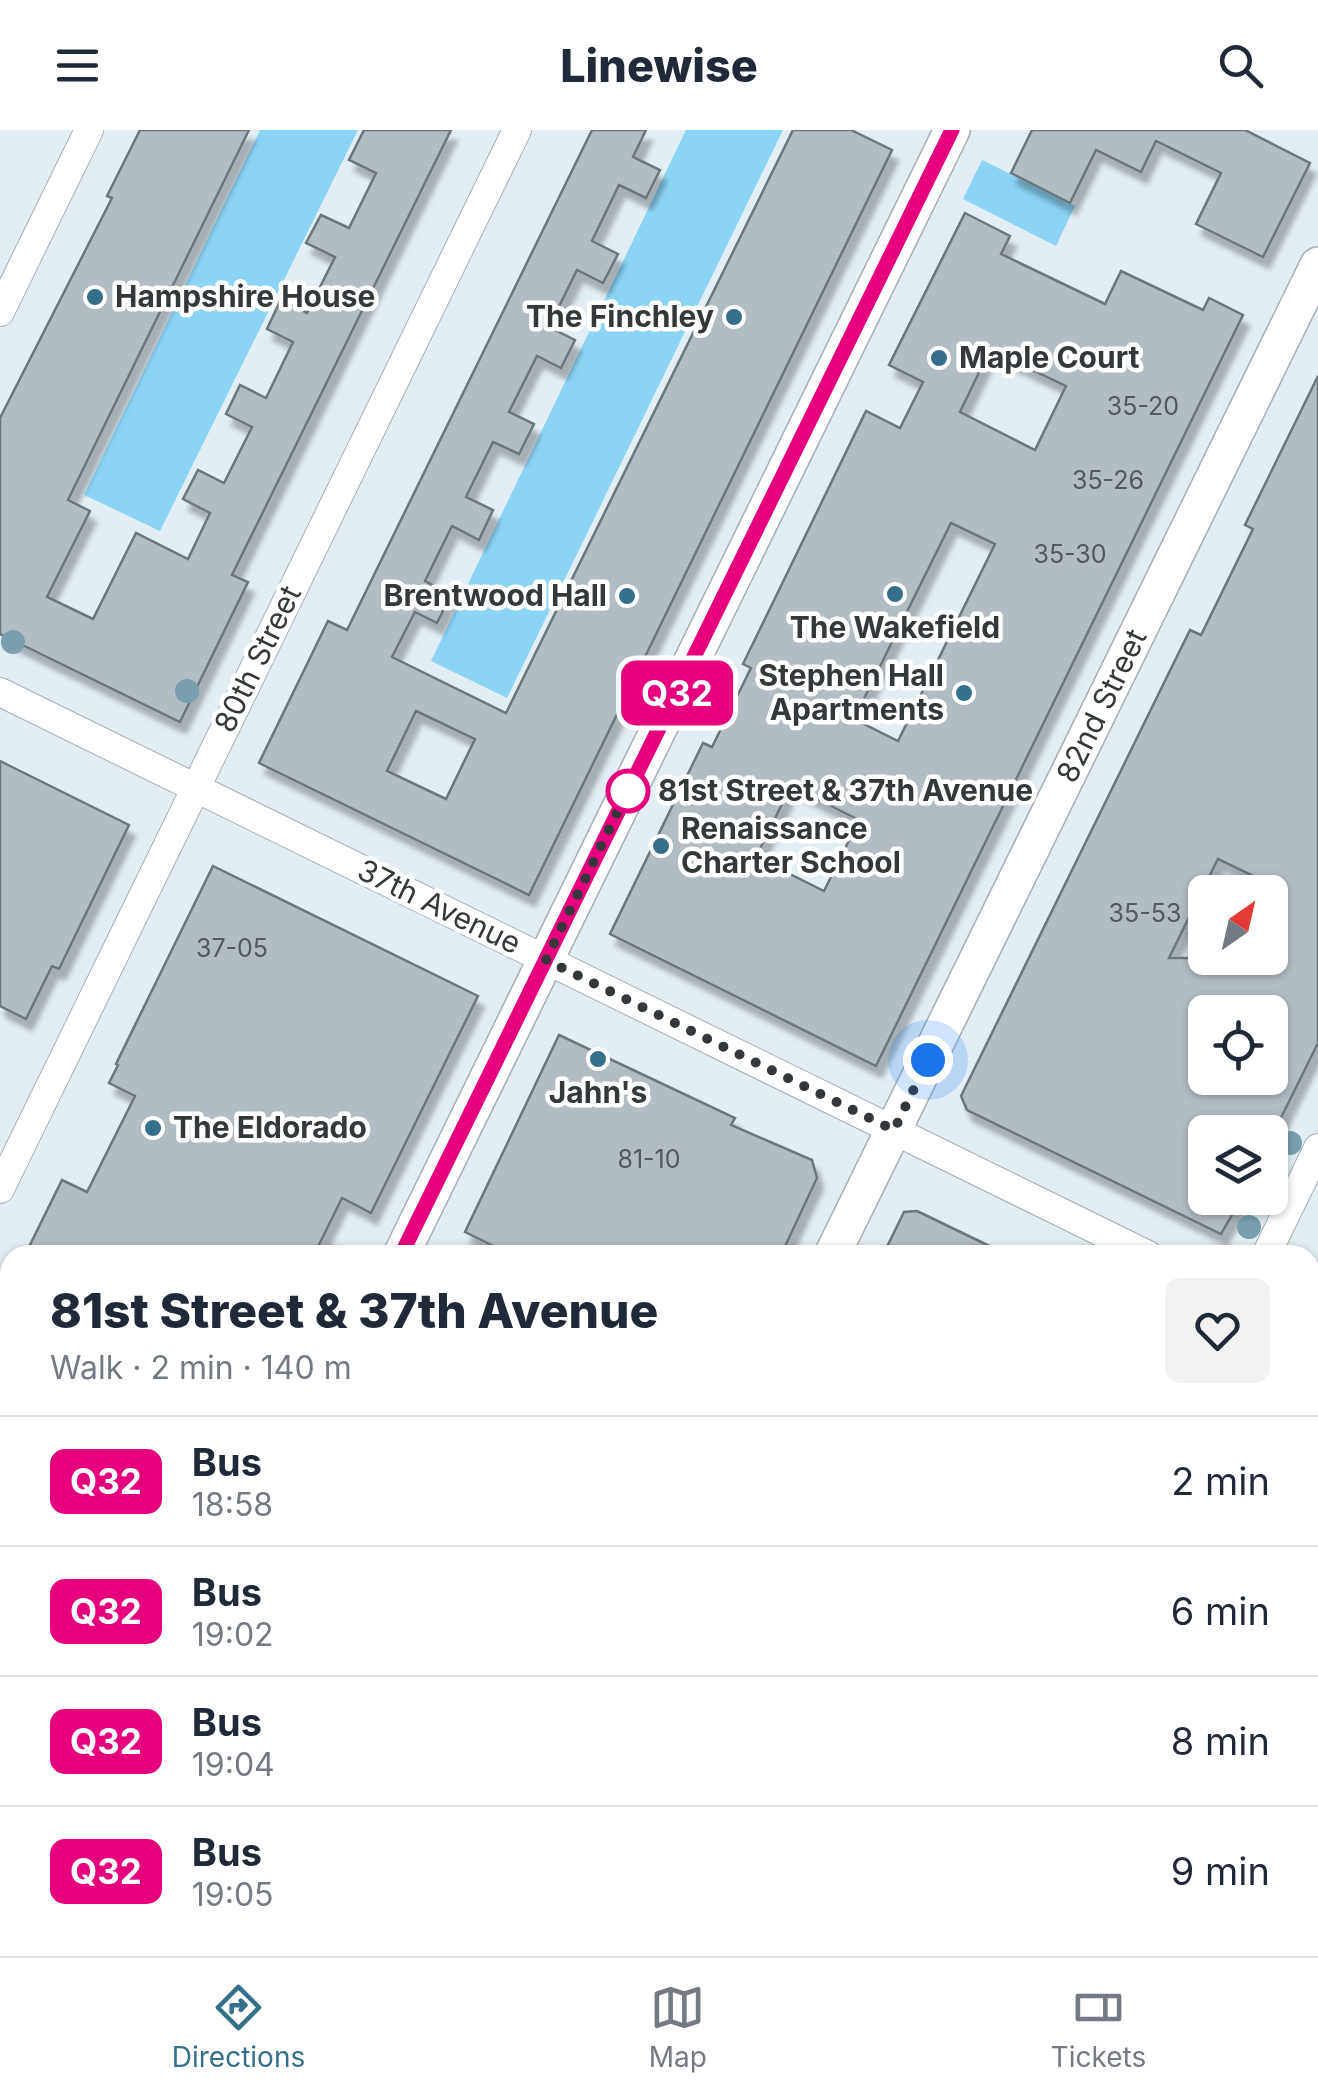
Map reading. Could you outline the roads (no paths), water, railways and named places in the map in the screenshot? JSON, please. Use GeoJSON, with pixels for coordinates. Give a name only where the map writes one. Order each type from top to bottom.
{"type":"FeatureCollection","features":[{"type":"Feature","properties":{"kind":"street"},"geometry":{"type":"LineString","coordinates":[[0,312],[89,130]]}},
{"type":"Feature","properties":{"kind":"street","name":"80th Street"},"geometry":{"type":"LineString","coordinates":[[0,1189],[517,130]]}},
{"type":"Feature","properties":{"kind":"street"},"geometry":{"type":"LineString","coordinates":[[406,1245],[952,130]]}},
{"type":"Feature","properties":{"kind":"street","name":"82nd Street"},"geometry":{"type":"LineString","coordinates":[[837,1245],[1318,265]]}},
{"type":"Feature","properties":{"kind":"street","name":"37th Avenue"},"geometry":{"type":"LineString","coordinates":[[0,692],[1128,1245]]}},
{"type":"Feature","properties":{"kind":"street"},"geometry":{"type":"LineString","coordinates":[[1271,1245],[1318,1148]]}},
{"type":"Feature","properties":{"kind":"place","name":"Hampshire House"},"geometry":{"type":"Point","coordinates":[95,297]}},
{"type":"Feature","properties":{"kind":"place","name":"The Finchley"},"geometry":{"type":"Point","coordinates":[734,317]}},
{"type":"Feature","properties":{"kind":"place","name":"Maple Court"},"geometry":{"type":"Point","coordinates":[939,358]}},
{"type":"Feature","properties":{"kind":"place","name":"The Wakefield"},"geometry":{"type":"Point","coordinates":[895,594]}},
{"type":"Feature","properties":{"kind":"place","name":"Brentwood Hall"},"geometry":{"type":"Point","coordinates":[627,596]}},
{"type":"Feature","properties":{"kind":"place","name":"Stephen Hall Apartments"},"geometry":{"type":"Point","coordinates":[964,693]}},
{"type":"Feature","properties":{"kind":"place","name":"81st Street & 37th Avenue"},"geometry":{"type":"Point","coordinates":[628,791]}},
{"type":"Feature","properties":{"kind":"place","name":"Renaissance Charter School"},"geometry":{"type":"Point","coordinates":[661,846]}},
{"type":"Feature","properties":{"kind":"place","name":"Jahn's"},"geometry":{"type":"Point","coordinates":[598,1059]}},
{"type":"Feature","properties":{"kind":"place","name":"The Eldorado"},"geometry":{"type":"Point","coordinates":[153,1128]}}]}
